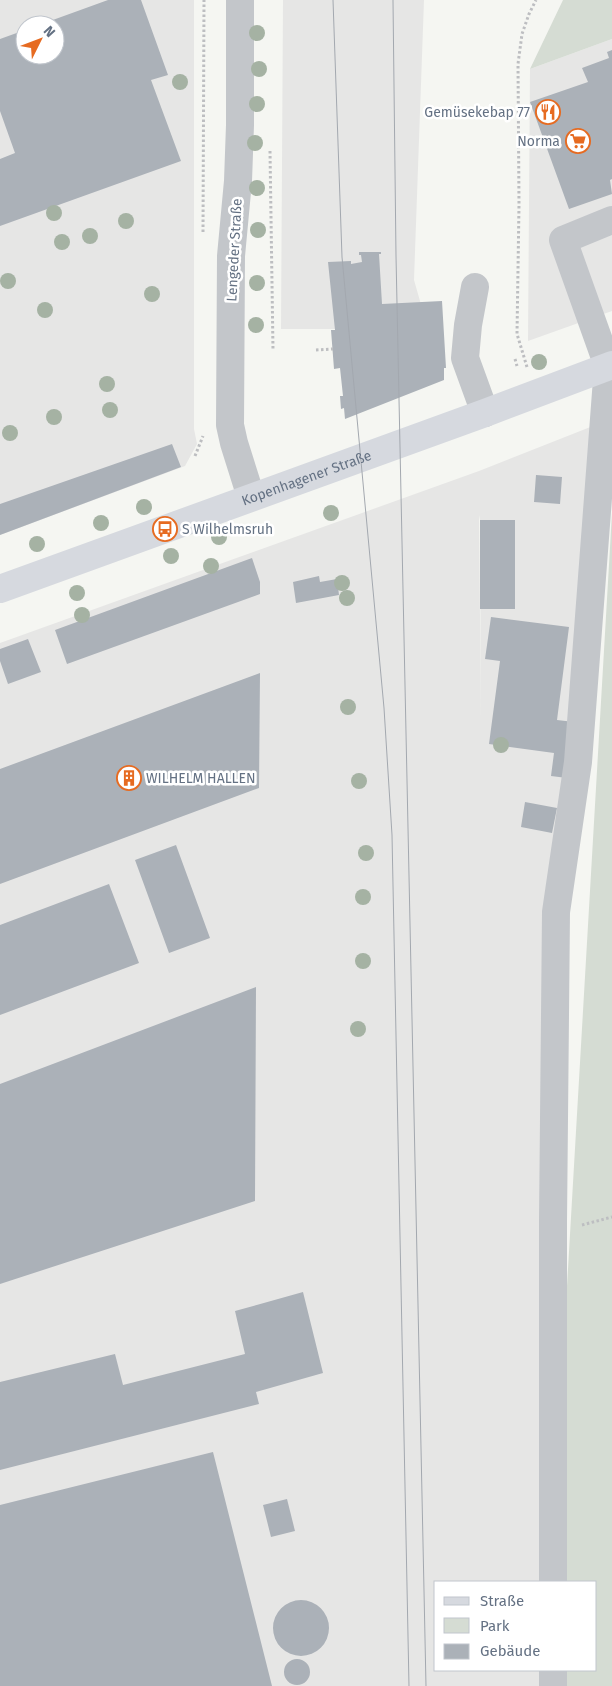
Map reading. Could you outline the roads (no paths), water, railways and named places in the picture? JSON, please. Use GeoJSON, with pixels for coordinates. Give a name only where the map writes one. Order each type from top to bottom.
{"type":"FeatureCollection","features":[{"type":"Feature","properties":{"kind":"main road","name":"Kopenhagener Straße"},"geometry":{"type":"LineString","coordinates":[[0,589],[485,413],[610,365]]}},
{"type":"Feature","properties":{"kind":"street","name":"Lengeder Straße"},"geometry":{"type":"LineString","coordinates":[[240,0],[240,125],[238,181],[231,256],[230,425],[251,497]]}},
{"type":"Feature","properties":{"kind":"street"},"geometry":{"type":"LineString","coordinates":[[553,1581],[553,1222],[556,912],[578,762],[610,365],[563,240],[612,220]]}},
{"type":"Feature","properties":{"kind":"street"},"geometry":{"type":"LineString","coordinates":[[475,287],[468,325],[465,358],[485,413]]}},
{"type":"Feature","properties":{"kind":"street"},"geometry":{"type":"LineString","coordinates":[[553,1671],[553,1686]]}},
{"type":"Feature","properties":{"kind":"tram line"},"geometry":{"type":"LineString","coordinates":[[333,0],[342,257],[384,708],[392,835],[409,1686]]}},
{"type":"Feature","properties":{"kind":"tram line"},"geometry":{"type":"LineString","coordinates":[[393,0],[396,256],[426,1686]]}},
{"type":"Feature","properties":{"kind":"place","name":"Gemüsekebap 77"},"geometry":{"type":"Point","coordinates":[548,112]}},
{"type":"Feature","properties":{"kind":"place","name":"Norma"},"geometry":{"type":"Point","coordinates":[578,141]}},
{"type":"Feature","properties":{"kind":"place","name":"S Wilhelmsruh"},"geometry":{"type":"Point","coordinates":[165,529]}},
{"type":"Feature","properties":{"kind":"place","name":"WILHELM HALLEN"},"geometry":{"type":"Point","coordinates":[129,778]}}]}
